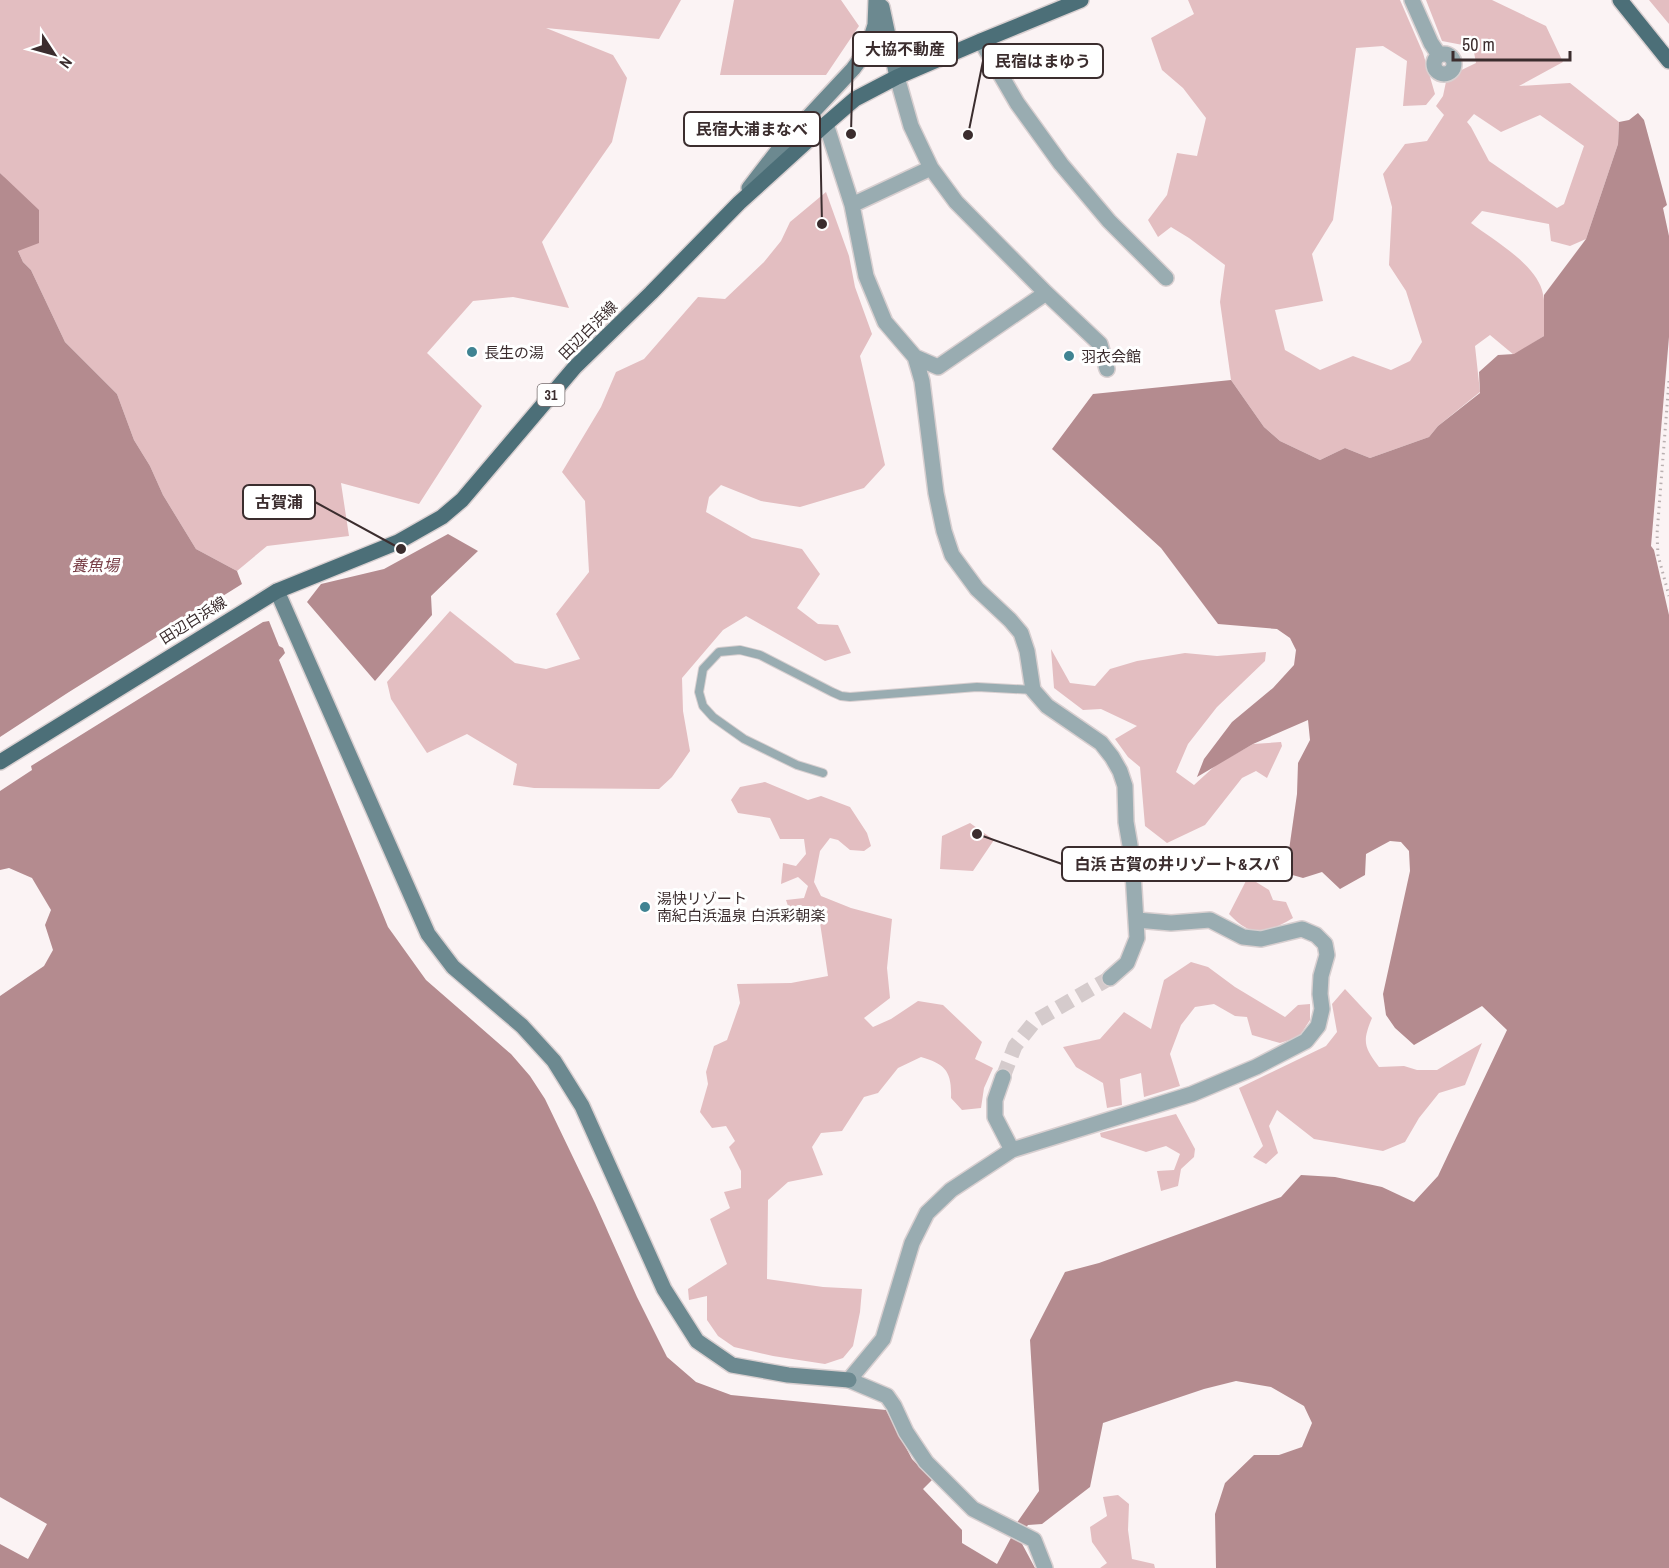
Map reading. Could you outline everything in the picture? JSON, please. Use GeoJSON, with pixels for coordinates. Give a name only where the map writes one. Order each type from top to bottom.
{"type":"FeatureCollection","features":[{"type":"Feature","properties":{"kind":"main road","name":"田辺白浜線"},"geometry":{"type":"LineString","coordinates":[[0,762],[277,591],[398,542],[442,517],[462,500],[575,368],[739,203],[855,99],[897,77],[1081,0]]}},
{"type":"Feature","properties":{"kind":"main road"},"geometry":{"type":"LineString","coordinates":[[1620,0],[1669,61]]}},
{"type":"Feature","properties":{"kind":"street"},"geometry":{"type":"LineString","coordinates":[[878,0],[911,126],[931,168],[956,202],[1100,344],[1107,369]]}},
{"type":"Feature","properties":{"kind":"street"},"geometry":{"type":"LineString","coordinates":[[739,203],[783,144],[853,69],[867,50],[875,25],[878,0]]}},
{"type":"Feature","properties":{"kind":"street"},"geometry":{"type":"LineString","coordinates":[[1412,0],[1431,43],[1439,55]]}},
{"type":"Feature","properties":{"kind":"street"},"geometry":{"type":"LineString","coordinates":[[981,41],[1017,103],[1061,164],[1109,221],[1166,278]]}},
{"type":"Feature","properties":{"kind":"street"},"geometry":{"type":"LineString","coordinates":[[826,124],[852,205],[866,276],[885,322],[915,357],[922,381],[936,493],[952,555],[977,589],[1021,633],[1033,690],[1047,706],[1101,743],[1120,771],[1125,786],[1126,822],[1132,857],[1137,938],[1127,963],[1110,978]]}},
{"type":"Feature","properties":{"kind":"street"},"geometry":{"type":"LineString","coordinates":[[852,205],[931,168]]}},
{"type":"Feature","properties":{"kind":"street"},"geometry":{"type":"LineString","coordinates":[[915,357],[938,367],[1046,293]]}},
{"type":"Feature","properties":{"kind":"street"},"geometry":{"type":"LineString","coordinates":[[277,591],[428,934],[453,967],[522,1026],[554,1061],[582,1106],[664,1288],[697,1341],[732,1365],[788,1375],[849,1380],[887,1396],[906,1432],[926,1462],[973,1509],[1034,1540],[1045,1568]]}},
{"type":"Feature","properties":{"kind":"street"},"geometry":{"type":"LineString","coordinates":[[849,1380],[884,1339],[912,1243],[927,1214],[951,1190],[1012,1150],[1192,1095],[1256,1067],[1306,1041],[1318,1026],[1322,1009],[1321,976],[1328,955],[1325,944],[1316,935],[1302,928],[1261,939],[1243,937],[1210,920],[1171,923],[1137,920]]}},
{"type":"Feature","properties":{"kind":"street"},"geometry":{"type":"LineString","coordinates":[[1003,1077],[995,1100],[995,1117],[1012,1150]]}},
{"type":"Feature","properties":{"kind":"lane"},"geometry":{"type":"LineString","coordinates":[[823,773],[796,765],[744,739],[713,717],[703,706],[699,692],[703,669],[719,652],[740,650],[760,655],[841,696],[976,687],[1033,690]]}},
{"type":"Feature","properties":{"kind":"path"},"geometry":{"type":"LineString","coordinates":[[1669,381],[1657,534],[1658,555],[1669,596]]}},
{"type":"Feature","properties":{"kind":"shaded area"},"geometry":{"type":"Polygon","coordinates":[[[0,0],[681,0],[659,39],[546,28],[613,55],[627,78],[612,142],[542,242],[569,308],[513,297],[473,301],[427,353],[482,406],[419,504],[341,483],[349,536],[267,546],[237,571],[196,549],[163,495],[150,466],[134,440],[117,394],[65,342],[31,270],[23,262],[18,251],[4,177],[0,173],[0,0]]]}},
{"type":"Feature","properties":{"kind":"shaded area"},"geometry":{"type":"Polygon","coordinates":[[[734,0],[841,0],[859,26],[826,75],[720,75],[734,0]]]}},
{"type":"Feature","properties":{"kind":"shaded area"},"geometry":{"type":"Polygon","coordinates":[[[1188,0],[1400,0],[1423,53],[1435,94],[1426,105],[1403,106],[1407,61],[1383,46],[1356,48],[1333,220],[1312,254],[1323,301],[1275,310],[1285,350],[1320,370],[1353,356],[1391,370],[1410,361],[1422,342],[1406,291],[1389,265],[1392,207],[1383,174],[1405,144],[1427,141],[1444,115],[1436,106],[1443,96],[1447,77],[1476,63],[1473,47],[1442,41],[1426,0],[1492,0],[1546,26],[1563,62],[1519,86],[1570,83],[1619,122],[1618,144],[1586,239],[1570,246],[1551,241],[1549,224],[1482,211],[1471,223],[1513,254],[1533,273],[1543,294],[1544,336],[1514,355],[1490,335],[1475,346],[1480,392],[1438,426],[1429,437],[1370,458],[1345,448],[1320,460],[1280,441],[1264,427],[1231,380],[1220,302],[1225,265],[1171,227],[1158,237],[1148,220],[1167,195],[1177,153],[1197,156],[1206,118],[1183,88],[1162,70],[1151,38],[1194,14],[1188,0]],[[1474,114],[1467,122],[1489,161],[1557,208],[1564,204],[1584,146],[1540,115],[1501,132],[1474,114]]]}},
{"type":"Feature","properties":{"kind":"shaded area"},"geometry":{"type":"Polygon","coordinates":[[[1649,0],[1669,0],[1669,24],[1649,0]]]}},
{"type":"Feature","properties":{"kind":"shaded area"},"geometry":{"type":"Polygon","coordinates":[[[826,192],[849,256],[855,287],[872,334],[860,356],[885,465],[864,488],[800,507],[761,501],[721,485],[709,497],[706,512],[752,538],[802,549],[820,574],[797,608],[818,624],[838,625],[851,653],[825,661],[746,616],[723,630],[682,678],[683,711],[690,751],[672,777],[659,789],[534,788],[513,785],[517,764],[467,734],[427,753],[391,699],[387,682],[450,611],[515,663],[546,669],[580,659],[556,614],[589,572],[585,501],[562,472],[601,407],[616,372],[644,359],[698,297],[725,299],[764,262],[781,241],[790,222],[826,192]]]}},
{"type":"Feature","properties":{"kind":"shaded area"},"geometry":{"type":"Polygon","coordinates":[[[1051,649],[1070,683],[1095,686],[1110,669],[1137,661],[1185,653],[1217,656],[1266,652],[1265,661],[1217,707],[1188,744],[1176,772],[1194,785],[1216,765],[1253,744],[1281,742],[1282,746],[1267,778],[1256,771],[1242,778],[1205,825],[1167,843],[1145,826],[1140,767],[1128,757],[1115,739],[1137,726],[1101,709],[1083,710],[1054,688],[1051,649]]]}},
{"type":"Feature","properties":{"kind":"shaded area"},"geometry":{"type":"Polygon","coordinates":[[[765,782],[808,800],[821,796],[850,807],[867,833],[871,846],[864,851],[850,850],[838,840],[830,838],[820,851],[814,882],[821,896],[851,908],[892,919],[887,968],[890,998],[864,1018],[873,1027],[891,1019],[918,1001],[943,1005],[982,1042],[975,1059],[993,1068],[984,1088],[981,1108],[962,1110],[951,1098],[950,1081],[941,1066],[921,1057],[898,1068],[878,1093],[864,1097],[842,1131],[821,1133],[812,1147],[823,1175],[788,1182],[768,1200],[767,1279],[823,1287],[862,1289],[853,1346],[843,1358],[825,1364],[734,1347],[718,1336],[707,1320],[707,1296],[689,1300],[688,1289],[727,1264],[710,1219],[730,1208],[724,1192],[741,1188],[741,1171],[729,1147],[735,1141],[726,1126],[712,1128],[700,1112],[708,1084],[706,1072],[714,1046],[727,1040],[740,1003],[737,984],[791,983],[828,976],[820,923],[792,918],[786,900],[804,898],[808,886],[798,877],[781,884],[783,863],[796,866],[806,854],[804,839],[780,839],[770,818],[738,813],[731,800],[740,787],[765,782]]]}},
{"type":"Feature","properties":{"kind":"shaded area"},"geometry":{"type":"Polygon","coordinates":[[[970,823],[994,840],[973,871],[940,869],[942,836],[970,823]]]}},
{"type":"Feature","properties":{"kind":"shaded area"},"geometry":{"type":"Polygon","coordinates":[[[1248,877],[1269,890],[1273,900],[1286,902],[1293,918],[1275,928],[1260,931],[1252,930],[1237,922],[1229,914],[1248,877]]]}},
{"type":"Feature","properties":{"kind":"shaded area"},"geometry":{"type":"Polygon","coordinates":[[[1191,962],[1208,967],[1235,987],[1285,1017],[1298,1005],[1310,1004],[1310,1020],[1299,1037],[1280,1043],[1252,1035],[1247,1017],[1235,1016],[1214,1004],[1195,1007],[1181,1025],[1170,1054],[1180,1086],[1144,1097],[1141,1073],[1120,1079],[1122,1105],[1107,1108],[1103,1083],[1076,1067],[1063,1047],[1100,1039],[1124,1012],[1151,1029],[1164,980],[1191,962]]]}},
{"type":"Feature","properties":{"kind":"shaded area"},"geometry":{"type":"Polygon","coordinates":[[[1345,989],[1372,1018],[1366,1044],[1379,1067],[1404,1066],[1417,1070],[1437,1070],[1482,1043],[1465,1085],[1439,1093],[1419,1118],[1405,1142],[1383,1151],[1314,1139],[1277,1110],[1269,1126],[1278,1153],[1266,1164],[1253,1157],[1263,1146],[1239,1088],[1326,1046],[1337,1032],[1332,1004],[1345,989]]]}},
{"type":"Feature","properties":{"kind":"shaded area"},"geometry":{"type":"Polygon","coordinates":[[[1176,1114],[1195,1149],[1194,1157],[1181,1169],[1178,1186],[1161,1191],[1157,1171],[1174,1170],[1180,1154],[1166,1146],[1146,1152],[1101,1137],[1100,1133],[1176,1114]]]}},
{"type":"Feature","properties":{"kind":"shaded area"},"geometry":{"type":"Polygon","coordinates":[[[1118,1495],[1129,1504],[1128,1530],[1132,1559],[1154,1564],[1155,1568],[1100,1568],[1107,1563],[1092,1542],[1090,1527],[1107,1516],[1103,1497],[1118,1495]]]}},
{"type":"Feature","properties":{"kind":"water"},"geometry":{"type":"Polygon","coordinates":[[[1638,113],[1644,120],[1667,205],[1663,208],[1669,236],[1669,337],[1651,546],[1654,550],[1669,615],[1669,1568],[1216,1568],[1215,1514],[1225,1483],[1254,1455],[1279,1455],[1302,1447],[1312,1423],[1304,1406],[1271,1387],[1236,1381],[1204,1389],[1103,1423],[1090,1487],[1042,1524],[1028,1525],[1025,1529],[1016,1524],[1039,1491],[1030,1340],[1065,1272],[1099,1263],[1281,1197],[1301,1175],[1335,1177],[1382,1187],[1414,1202],[1438,1176],[1507,1030],[1482,1006],[1414,1045],[1395,1028],[1386,1015],[1383,994],[1410,871],[1409,851],[1401,842],[1390,841],[1366,854],[1365,875],[1340,889],[1322,872],[1303,878],[1289,874],[1288,857],[1297,794],[1298,763],[1310,740],[1308,720],[1253,744],[1197,777],[1204,759],[1232,722],[1273,688],[1294,665],[1296,650],[1290,638],[1277,629],[1218,624],[1161,548],[1052,449],[1093,394],[1231,380],[1264,427],[1280,441],[1320,460],[1345,448],[1370,458],[1429,437],[1438,426],[1480,393],[1479,372],[1498,355],[1514,354],[1544,336],[1544,295],[1586,239],[1618,144],[1619,122],[1629,120],[1638,113]]]}},
{"type":"Feature","properties":{"kind":"water","name":"養魚場"},"geometry":{"type":"Polygon","coordinates":[[[0,173],[39,210],[39,243],[18,251],[23,262],[31,270],[65,342],[117,394],[134,440],[150,466],[163,495],[196,549],[237,571],[242,584],[0,737],[0,173]]]}},
{"type":"Feature","properties":{"kind":"water"},"geometry":{"type":"Polygon","coordinates":[[[448,534],[478,551],[431,596],[432,615],[375,681],[307,602],[321,584],[384,569],[448,534]]]}},
{"type":"Feature","properties":{"kind":"water"},"geometry":{"type":"Polygon","coordinates":[[[269,621],[279,646],[285,653],[279,660],[388,927],[426,980],[511,1054],[530,1076],[545,1099],[667,1357],[696,1382],[731,1395],[886,1410],[912,1459],[932,1480],[923,1489],[962,1530],[962,1543],[997,1564],[1012,1536],[1020,1540],[1035,1568],[0,1568],[0,1544],[28,1559],[47,1524],[0,1497],[0,996],[44,966],[53,950],[45,925],[51,910],[32,878],[9,868],[0,870],[0,791],[32,770],[31,766],[263,622],[269,621]]]}},
{"type":"Feature","properties":{"kind":"tunnel"},"geometry":{"type":"LineString","coordinates":[[1003,1077],[1015,1046],[1035,1021],[1110,978]]}},
{"type":"Feature","properties":{"kind":"place","name":"大協不動産"},"geometry":{"type":"Point","coordinates":[851,134]}},
{"type":"Feature","properties":{"kind":"place","name":"民宿はまゆう"},"geometry":{"type":"Point","coordinates":[968,135]}},
{"type":"Feature","properties":{"kind":"place","name":"民宿大浦まなべ"},"geometry":{"type":"Point","coordinates":[822,224]}},
{"type":"Feature","properties":{"kind":"place","name":"長生の湯"},"geometry":{"type":"Point","coordinates":[472,352]}},
{"type":"Feature","properties":{"kind":"place","name":"羽衣会館"},"geometry":{"type":"Point","coordinates":[1069,356]}},
{"type":"Feature","properties":{"kind":"place","name":"古賀浦"},"geometry":{"type":"Point","coordinates":[401,549]}},
{"type":"Feature","properties":{"kind":"place","name":"白浜 古賀の井リゾート&スパ"},"geometry":{"type":"Point","coordinates":[977,834]}},
{"type":"Feature","properties":{"kind":"place","name":"湯快リゾート 南紀白浜温泉 白浜彩朝楽"},"geometry":{"type":"Point","coordinates":[645,907]}}]}
